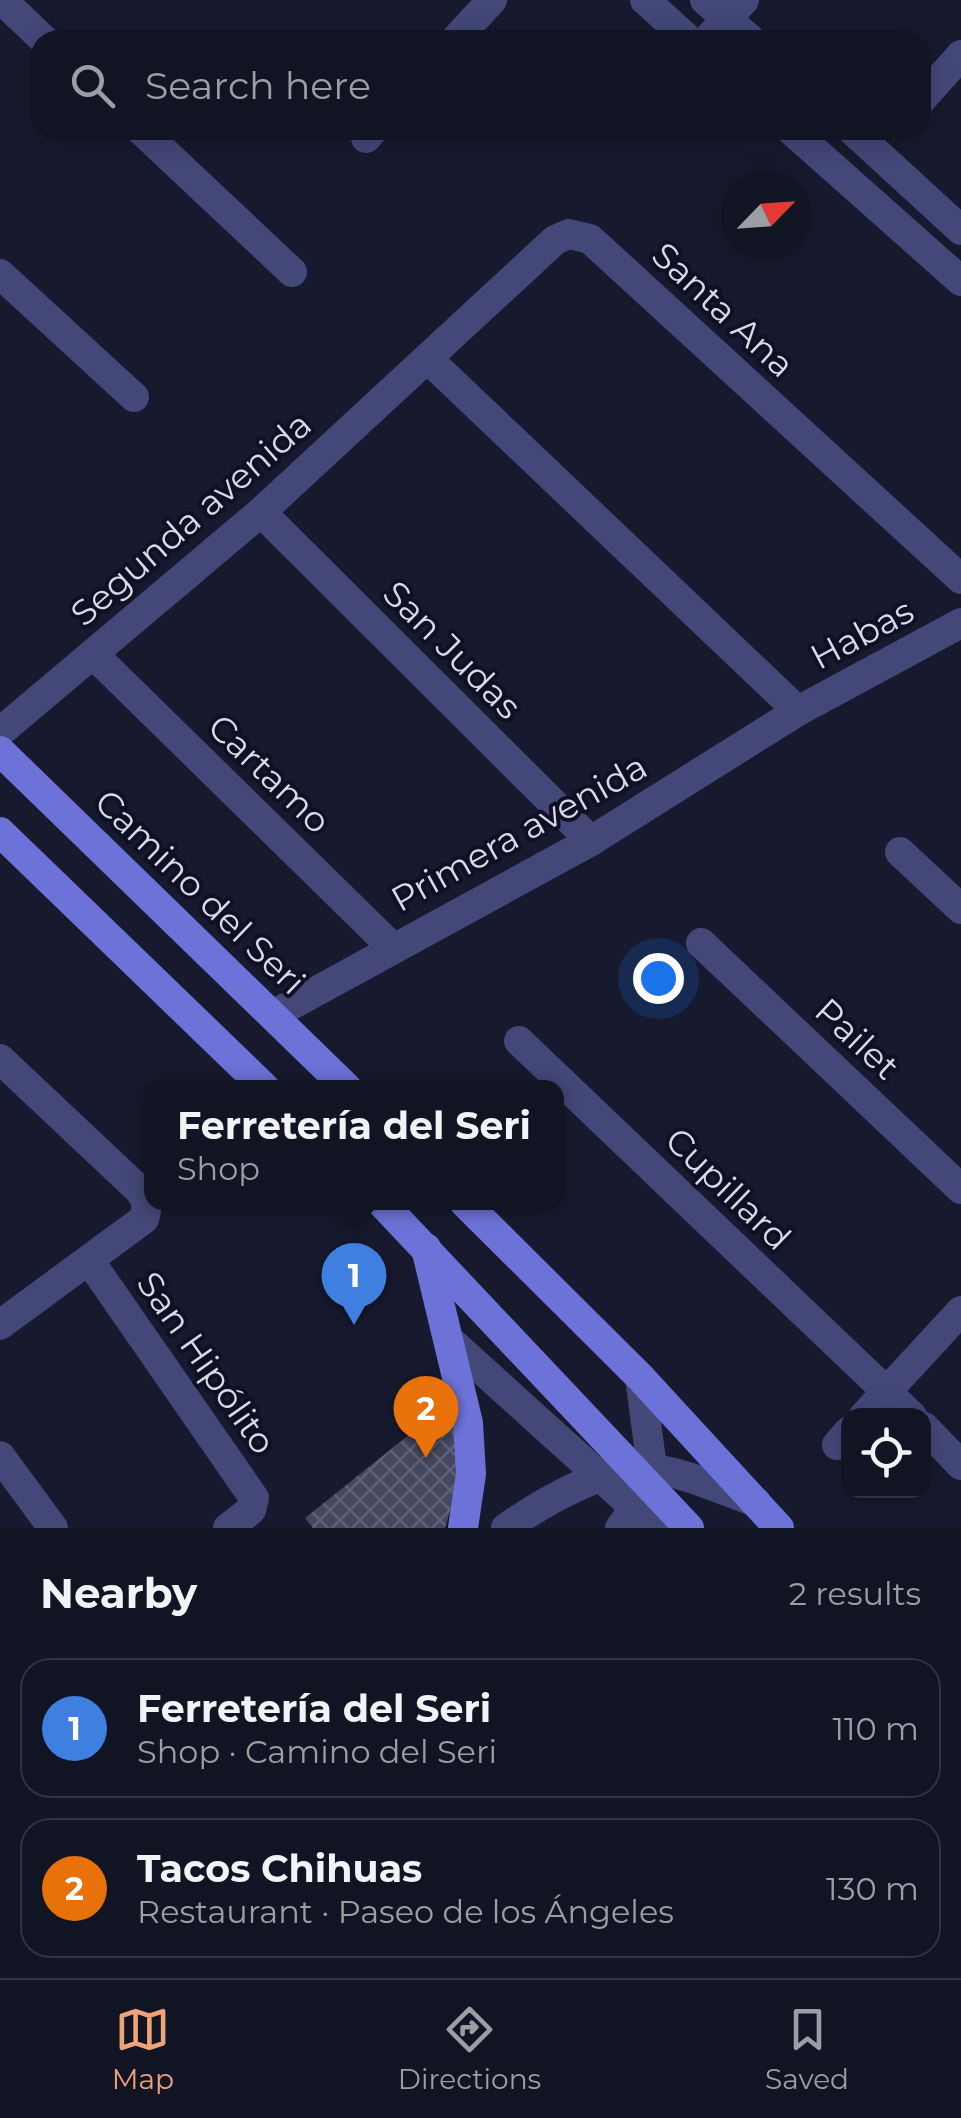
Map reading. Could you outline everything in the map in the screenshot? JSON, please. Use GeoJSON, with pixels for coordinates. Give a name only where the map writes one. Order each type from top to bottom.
{"type":"FeatureCollection","features":[{"type":"Feature","properties":{"kind":"main road","name":"Camino del Seri"},"geometry":{"type":"LineString","coordinates":[[0,751],[339,1080]]}},
{"type":"Feature","properties":{"kind":"main road"},"geometry":{"type":"LineString","coordinates":[[0,832],[257,1080]]}},
{"type":"Feature","properties":{"kind":"main road"},"geometry":{"type":"LineString","coordinates":[[389,1210],[425,1246],[641,1499],[689,1528]]}},
{"type":"Feature","properties":{"kind":"main road"},"geometry":{"type":"LineString","coordinates":[[472,1210],[640,1377],[779,1528]]}},
{"type":"Feature","properties":{"kind":"main road"},"geometry":{"type":"LineString","coordinates":[[425,1246],[468,1424],[471,1474],[463,1528]]}},
{"type":"Feature","properties":{"kind":"street"},"geometry":{"type":"LineString","coordinates":[[2,0],[34,30]]}},
{"type":"Feature","properties":{"kind":"street"},"geometry":{"type":"LineString","coordinates":[[464,30],[492,0]]}},
{"type":"Feature","properties":{"kind":"street"},"geometry":{"type":"LineString","coordinates":[[644,0],[678,30]]}},
{"type":"Feature","properties":{"kind":"street"},"geometry":{"type":"LineString","coordinates":[[931,89],[961,55]]}},
{"type":"Feature","properties":{"kind":"street"},"geometry":{"type":"LineString","coordinates":[[151,140],[292,272]]}},
{"type":"Feature","properties":{"kind":"street"},"geometry":{"type":"LineString","coordinates":[[801,140],[961,281]]}},
{"type":"Feature","properties":{"kind":"street"},"geometry":{"type":"LineString","coordinates":[[885,141],[961,230]]}},
{"type":"Feature","properties":{"kind":"street","name":"Santa Ana"},"geometry":{"type":"LineString","coordinates":[[428,359],[555,240],[580,234],[590,239],[961,580]]}},
{"type":"Feature","properties":{"kind":"street"},"geometry":{"type":"LineString","coordinates":[[0,274],[134,397]]}},
{"type":"Feature","properties":{"kind":"street"},"geometry":{"type":"LineString","coordinates":[[428,359],[798,711]]}},
{"type":"Feature","properties":{"kind":"street","name":"Segunda avenida"},"geometry":{"type":"LineString","coordinates":[[0,732],[260,512],[428,359]]}},
{"type":"Feature","properties":{"kind":"street","name":"San Judas"},"geometry":{"type":"LineString","coordinates":[[260,512],[591,841]]}},
{"type":"Feature","properties":{"kind":"street","name":"Habas"},"geometry":{"type":"LineString","coordinates":[[798,711],[961,623]]}},
{"type":"Feature","properties":{"kind":"street","name":"Cartamo"},"geometry":{"type":"LineString","coordinates":[[93,654],[392,947]]}},
{"type":"Feature","properties":{"kind":"street","name":"Primera avenida"},"geometry":{"type":"LineString","coordinates":[[273,1015],[591,841],[798,711]]}},
{"type":"Feature","properties":{"kind":"street"},"geometry":{"type":"LineString","coordinates":[[900,852],[961,909]]}},
{"type":"Feature","properties":{"kind":"street","name":"Pailet"},"geometry":{"type":"LineString","coordinates":[[701,944],[961,1190]]}},
{"type":"Feature","properties":{"kind":"street","name":"Cupillard"},"geometry":{"type":"LineString","coordinates":[[519,1041],[560,1080]]}},
{"type":"Feature","properties":{"kind":"street"},"geometry":{"type":"LineString","coordinates":[[5,1073],[144,1195]]}},
{"type":"Feature","properties":{"kind":"street","name":"Cupillard"},"geometry":{"type":"LineString","coordinates":[[564,1084],[904,1408]]}},
{"type":"Feature","properties":{"kind":"street"},"geometry":{"type":"LineString","coordinates":[[0,1325],[144,1219],[147,1210]]}},
{"type":"Feature","properties":{"kind":"street","name":"San Hipólito"},"geometry":{"type":"LineString","coordinates":[[90,1260],[254,1498],[240,1519]]}},
{"type":"Feature","properties":{"kind":"street"},"geometry":{"type":"LineString","coordinates":[[871,1408],[961,1311]]}},
{"type":"Feature","properties":{"kind":"street"},"geometry":{"type":"LineString","coordinates":[[448,1339],[601,1478],[641,1499],[756,1502]]}},
{"type":"Feature","properties":{"kind":"street"},"geometry":{"type":"LineString","coordinates":[[640,1377],[641,1499]]}},
{"type":"Feature","properties":{"kind":"street"},"geometry":{"type":"LineString","coordinates":[[931,1434],[961,1465]]}},
{"type":"Feature","properties":{"kind":"street"},"geometry":{"type":"LineString","coordinates":[[0,1456],[54,1528]]}},
{"type":"Feature","properties":{"kind":"street"},"geometry":{"type":"LineString","coordinates":[[506,1528],[560,1495],[601,1478]]}},
{"type":"Feature","properties":{"kind":"building"},"geometry":{"type":"Polygon","coordinates":[[[450,1402],[463,1468],[445,1528],[313,1528],[305,1518],[450,1402]]]}},
{"type":"Feature","properties":{"kind":"place","name":"Ferretería del Seri"},"geometry":{"type":"Point","coordinates":[354,1325]}},
{"type":"Feature","properties":{"kind":"place","name":"Tacos Chihuas"},"geometry":{"type":"Point","coordinates":[426,1458]}}]}
